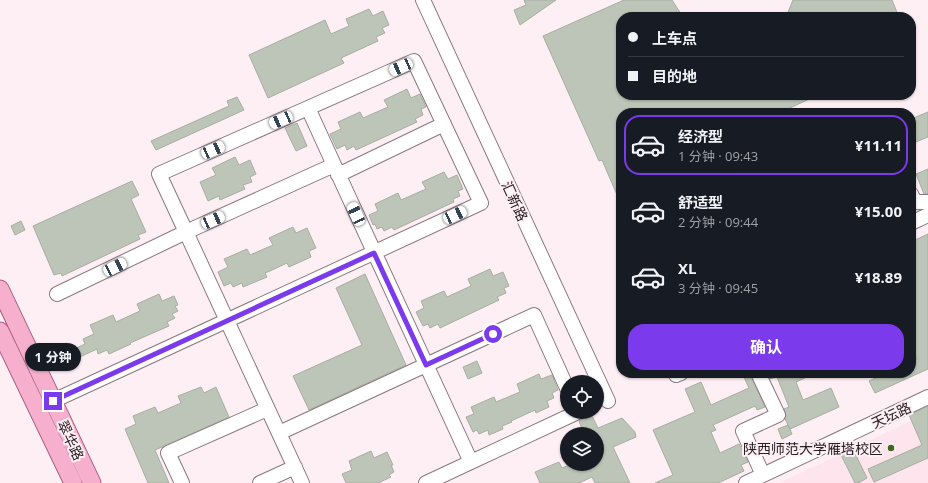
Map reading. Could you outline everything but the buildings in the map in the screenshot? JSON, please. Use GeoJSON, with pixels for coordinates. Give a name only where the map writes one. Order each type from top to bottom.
{"type":"FeatureCollection","features":[{"type":"Feature","properties":{"kind":"main road","name":"翠华路"},"geometry":{"type":"LineString","coordinates":[[0,288],[92,483]]}},
{"type":"Feature","properties":{"kind":"main road","name":"翠华路"},"geometry":{"type":"LineString","coordinates":[[0,331],[73,483]]}},
{"type":"Feature","properties":{"kind":"street","name":"汇新路"},"geometry":{"type":"LineString","coordinates":[[423,0],[608,402]]}},
{"type":"Feature","properties":{"kind":"street"},"geometry":{"type":"LineString","coordinates":[[53,401],[227,321],[374,253],[481,203],[414,61],[159,174],[227,321],[267,409],[302,483]]}},
{"type":"Feature","properties":{"kind":"street"},"geometry":{"type":"LineString","coordinates":[[308,108],[471,462]]}},
{"type":"Feature","properties":{"kind":"street"},"geometry":{"type":"LineString","coordinates":[[57,294],[186,232],[444,124]]}},
{"type":"Feature","properties":{"kind":"street"},"geometry":{"type":"LineString","coordinates":[[916,202],[928,202]]}},
{"type":"Feature","properties":{"kind":"street"},"geometry":{"type":"LineString","coordinates":[[916,221],[928,215]]}},
{"type":"Feature","properties":{"kind":"street"},"geometry":{"type":"LineString","coordinates":[[279,433],[534,315],[561,375]]}},
{"type":"Feature","properties":{"kind":"street"},"geometry":{"type":"LineString","coordinates":[[760,378],[778,415],[743,432],[763,475]]}},
{"type":"Feature","properties":{"kind":"street","name":"天坛路"},"geometry":{"type":"LineString","coordinates":[[746,483],[928,397]]}},
{"type":"Feature","properties":{"kind":"street"},"geometry":{"type":"LineString","coordinates":[[182,483],[168,453],[267,409]]}},
{"type":"Feature","properties":{"kind":"street"},"geometry":{"type":"LineString","coordinates":[[426,483],[563,419]]}},
{"type":"Feature","properties":{"kind":"street"},"geometry":{"type":"LineString","coordinates":[[260,483],[294,467]]}},
{"type":"Feature","properties":{"kind":"shaded area","name":"陕西师范大学雁塔校区"},"geometry":{"type":"Polygon","coordinates":[[[928,413],[928,483],[779,483],[928,413]]]}},
{"type":"Feature","properties":{"kind":"place","name":"陕西师范大学雁塔校区"},"geometry":{"type":"Point","coordinates":[891,448]}},
{"type":"Feature","properties":{"kind":"route"},"geometry":{"type":"LineString","coordinates":[[53,401],[374,253],[426,365],[493,334]]}}]}
